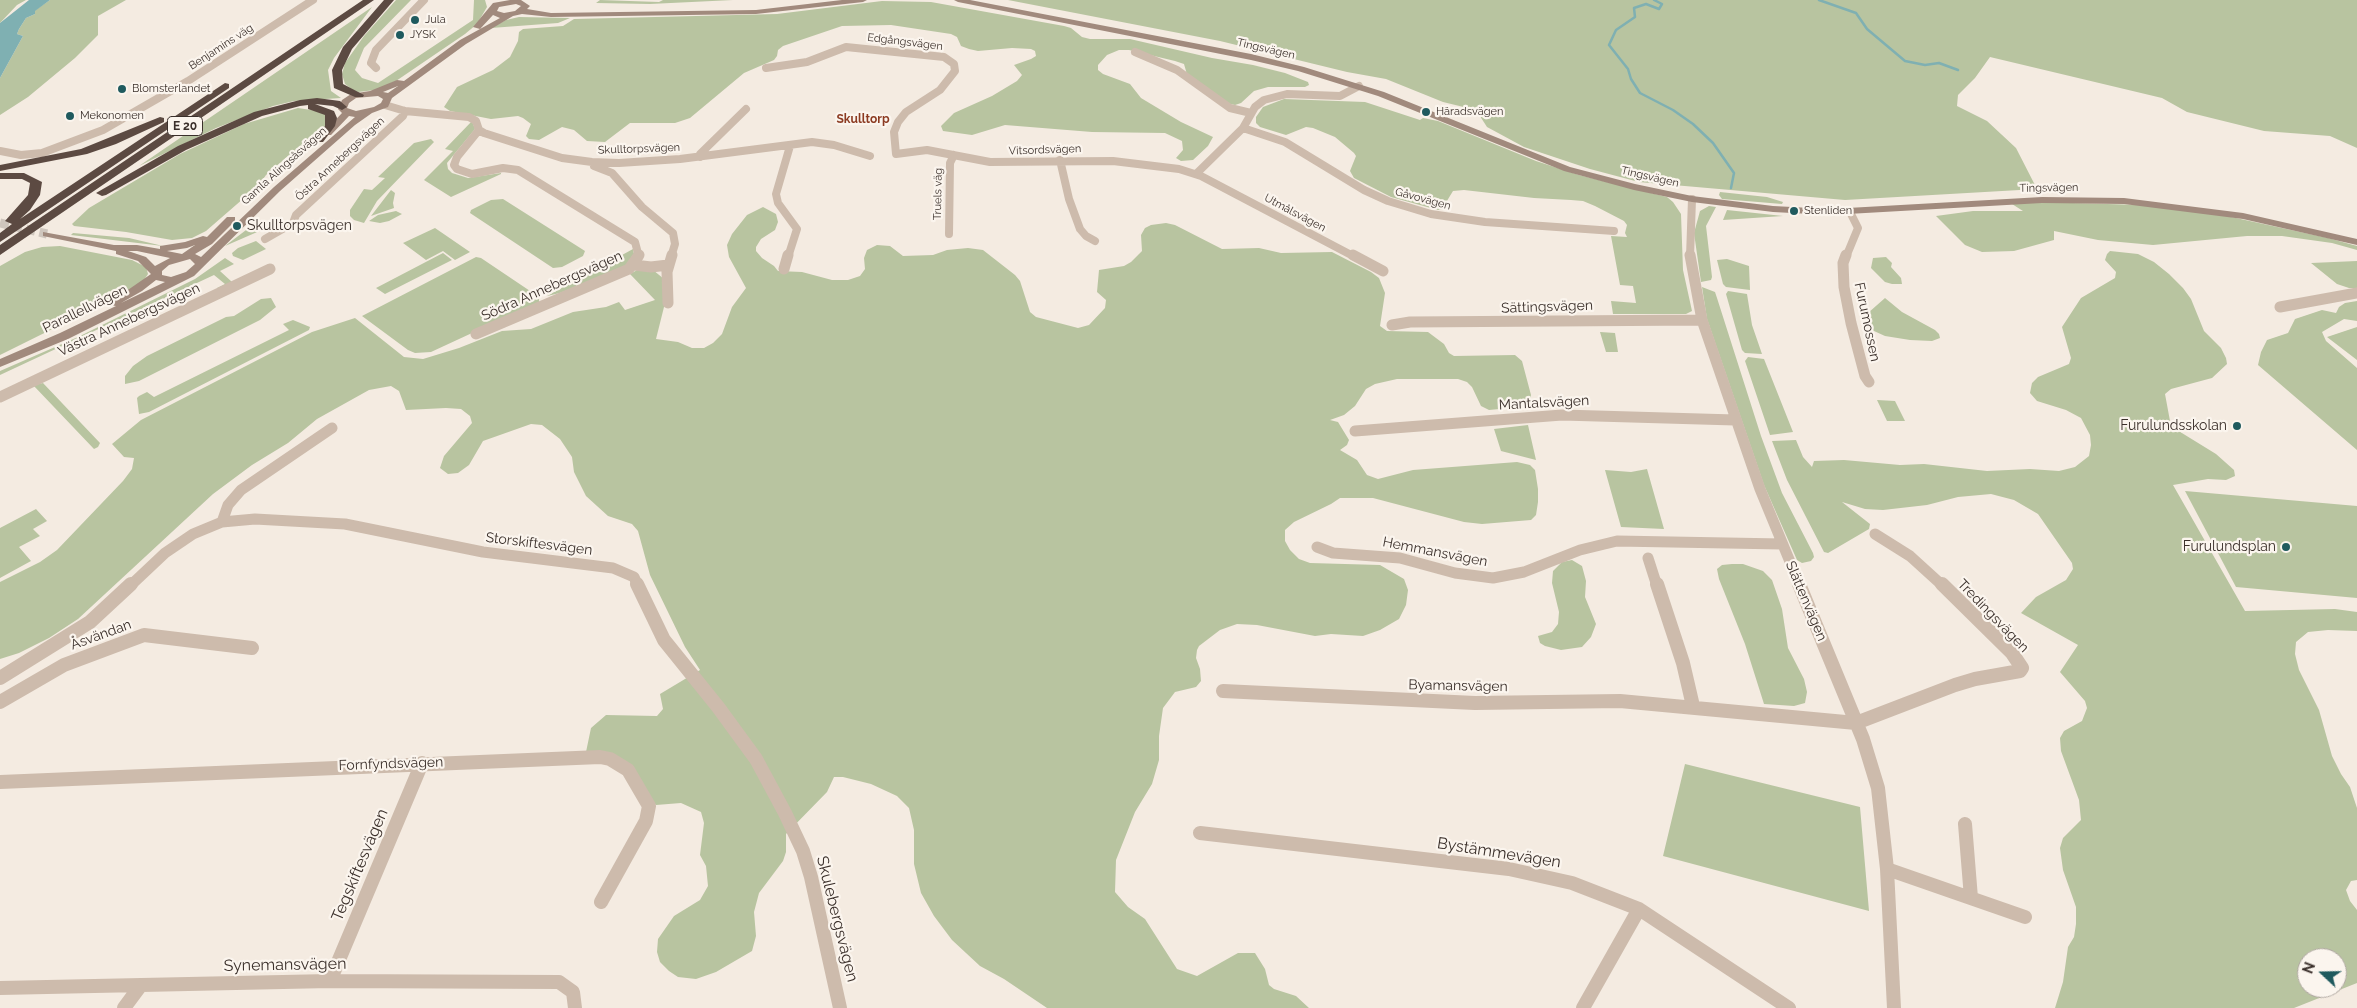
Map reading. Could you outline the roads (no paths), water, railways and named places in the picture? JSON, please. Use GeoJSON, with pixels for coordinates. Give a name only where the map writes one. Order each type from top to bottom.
{"type":"FeatureCollection","features":[{"type":"Feature","properties":{"kind":"highway","name":"E 20"},"geometry":{"type":"LineString","coordinates":[[0,238],[353,0]]}},
{"type":"Feature","properties":{"kind":"highway","name":"E 20"},"geometry":{"type":"LineString","coordinates":[[0,253],[370,0]]}},
{"type":"Feature","properties":{"kind":"highway"},"geometry":{"type":"LineString","coordinates":[[358,95],[338,86],[337,70],[347,49],[362,29],[389,0]]}},
{"type":"Feature","properties":{"kind":"highway"},"geometry":{"type":"LineString","coordinates":[[0,168],[66,157],[98,148],[158,121],[228,84]]}},
{"type":"Feature","properties":{"kind":"highway"},"geometry":{"type":"LineString","coordinates":[[0,253],[182,148],[244,119],[288,106],[317,102],[336,104],[345,110]]}},
{"type":"Feature","properties":{"kind":"highway"},"geometry":{"type":"LineString","coordinates":[[288,106],[321,108],[330,113],[330,126],[319,140]]}},
{"type":"Feature","properties":{"kind":"highway"},"geometry":{"type":"LineString","coordinates":[[0,177],[24,176],[36,182],[37,188],[26,207],[0,230]]}},
{"type":"Feature","properties":{"kind":"street","name":"Benjamins väg"},"geometry":{"type":"LineString","coordinates":[[0,151],[34,155],[54,150],[103,130],[180,86],[313,0]]}},
{"type":"Feature","properties":{"kind":"street"},"geometry":{"type":"LineString","coordinates":[[376,68],[371,63],[376,50],[424,0]]}},
{"type":"Feature","properties":{"kind":"street"},"geometry":{"type":"LineString","coordinates":[[521,11],[552,15],[756,12],[863,0]]}},
{"type":"Feature","properties":{"kind":"street","name":"Tingsvägen"},"geometry":{"type":"LineString","coordinates":[[958,0],[1251,57],[1359,86],[1567,168],[1634,187],[1692,199],[1773,209],[1850,212],[2042,200],[2124,201],[2180,207],[2250,218],[2357,242]]}},
{"type":"Feature","properties":{"kind":"street"},"geometry":{"type":"LineString","coordinates":[[358,95],[374,92],[397,83],[425,65],[476,28],[492,12],[498,2],[523,1],[526,6],[521,11],[463,42],[386,101],[383,94],[374,92]]}},
{"type":"Feature","properties":{"kind":"street"},"geometry":{"type":"LineString","coordinates":[[492,12],[498,16],[509,16]]}},
{"type":"Feature","properties":{"kind":"street","name":"Edgångsvägen"},"geometry":{"type":"LineString","coordinates":[[766,68],[807,62],[840,48],[850,47],[932,55],[948,59],[956,68],[953,75],[940,90],[906,112],[898,122],[894,132],[896,154]]}},
{"type":"Feature","properties":{"kind":"street"},"geometry":{"type":"LineString","coordinates":[[1135,52],[1177,70],[1230,108],[1251,113]]}},
{"type":"Feature","properties":{"kind":"street"},"geometry":{"type":"LineString","coordinates":[[1196,174],[1244,128],[1251,113],[1259,103],[1271,96],[1298,94],[1333,97],[1346,95],[1359,86]]}},
{"type":"Feature","properties":{"kind":"street","name":"Gamla Alingsåsvägen"},"geometry":{"type":"LineString","coordinates":[[156,274],[165,263],[184,257],[208,242],[319,140],[345,110],[347,100],[358,95]]}},
{"type":"Feature","properties":{"kind":"street","name":"Gamla Alingsåsvägen"},"geometry":{"type":"LineString","coordinates":[[181,278],[195,271],[277,189],[352,123],[386,101]]}},
{"type":"Feature","properties":{"kind":"street","name":"Skulltorpsvägen"},"geometry":{"type":"LineString","coordinates":[[386,101],[405,111],[469,117],[476,121],[479,130],[484,133],[552,155],[592,162],[619,163],[700,157],[822,143],[870,156]]}},
{"type":"Feature","properties":{"kind":"street","name":"Skulltorpsvägen"},"geometry":{"type":"LineString","coordinates":[[700,157],[700,154],[746,109]]}},
{"type":"Feature","properties":{"kind":"street"},"geometry":{"type":"LineString","coordinates":[[345,110],[367,113]]}},
{"type":"Feature","properties":{"kind":"street","name":"Östra Annebergsvägen"},"geometry":{"type":"LineString","coordinates":[[264,239],[293,223],[296,215],[403,116],[405,111]]}},
{"type":"Feature","properties":{"kind":"street","name":"Gåvovägen"},"geometry":{"type":"LineString","coordinates":[[1244,128],[1286,142],[1364,190],[1388,201],[1430,214],[1485,222],[1594,231],[1614,230]]}},
{"type":"Feature","properties":{"kind":"street","name":"Södra Annebergsvägen"},"geometry":{"type":"LineString","coordinates":[[476,334],[556,298],[622,272],[634,265],[640,254],[635,242],[521,172],[503,168],[472,174],[457,169],[454,165],[457,157],[479,130]]}},
{"type":"Feature","properties":{"kind":"street"},"geometry":{"type":"LineString","coordinates":[[784,269],[796,238],[796,229],[795,224],[778,203],[776,194],[790,146]]}},
{"type":"Feature","properties":{"kind":"street","name":"Vitsordsvägen"},"geometry":{"type":"LineString","coordinates":[[896,154],[927,150],[990,162],[1060,160],[1150,164],[1196,174]]}},
{"type":"Feature","properties":{"kind":"street","name":"Truels väg"},"geometry":{"type":"LineString","coordinates":[[949,234],[950,163],[954,155]]}},
{"type":"Feature","properties":{"kind":"street"},"geometry":{"type":"LineString","coordinates":[[1060,160],[1069,199],[1080,229],[1086,236],[1095,241]]}},
{"type":"Feature","properties":{"kind":"street"},"geometry":{"type":"LineString","coordinates":[[592,162],[592,165],[606,170],[617,177],[625,189],[642,207],[673,233],[675,244],[668,265],[668,303]]}},
{"type":"Feature","properties":{"kind":"street","name":"Utmålsvägen"},"geometry":{"type":"LineString","coordinates":[[1196,174],[1383,271]]}},
{"type":"Feature","properties":{"kind":"street","name":"Slättenvägen"},"geometry":{"type":"LineString","coordinates":[[1692,199],[1690,258],[1702,320],[1735,420],[1782,544],[1872,764],[1878,788],[1886,869],[1894,1008]]}},
{"type":"Feature","properties":{"kind":"street","name":"Furumossen"},"geometry":{"type":"LineString","coordinates":[[1850,212],[1858,228],[1843,263],[1844,288],[1865,376],[1869,382]]}},
{"type":"Feature","properties":{"kind":"street"},"geometry":{"type":"LineString","coordinates":[[47,234],[114,248],[173,248],[187,245],[210,234],[233,218]]}},
{"type":"Feature","properties":{"kind":"street"},"geometry":{"type":"LineString","coordinates":[[114,248],[142,259],[164,280],[181,278]]}},
{"type":"Feature","properties":{"kind":"street"},"geometry":{"type":"LineString","coordinates":[[137,248],[198,258],[200,264]]}},
{"type":"Feature","properties":{"kind":"street"},"geometry":{"type":"LineString","coordinates":[[634,265],[651,267],[668,265]]}},
{"type":"Feature","properties":{"kind":"street","name":"Västra Annebergsvägen"},"geometry":{"type":"LineString","coordinates":[[0,397],[270,268]]}},
{"type":"Feature","properties":{"kind":"street","name":"Parallellvägen"},"geometry":{"type":"LineString","coordinates":[[0,359],[117,302],[156,274]]}},
{"type":"Feature","properties":{"kind":"street","name":"Parallellvägen"},"geometry":{"type":"LineString","coordinates":[[0,363],[64,336],[181,278]]}},
{"type":"Feature","properties":{"kind":"street"},"geometry":{"type":"LineString","coordinates":[[2280,307],[2357,293]]}},
{"type":"Feature","properties":{"kind":"street","name":"Sättingsvägen"},"geometry":{"type":"LineString","coordinates":[[1392,325],[1410,322],[1702,320]]}},
{"type":"Feature","properties":{"kind":"street","name":"Mantalsvägen"},"geometry":{"type":"LineString","coordinates":[[1355,430],[1562,415],[1735,420]]}},
{"type":"Feature","properties":{"kind":"street"},"geometry":{"type":"LineString","coordinates":[[0,678],[90,622],[180,542],[222,522],[228,505],[241,490],[332,428]]}},
{"type":"Feature","properties":{"kind":"street","name":"Storskiftesvägen"},"geometry":{"type":"LineString","coordinates":[[222,522],[255,519],[338,523],[483,552],[613,568],[626,572],[634,577],[664,640],[718,707],[756,759]]}},
{"type":"Feature","properties":{"kind":"street","name":"Tredingsvägen"},"geometry":{"type":"LineString","coordinates":[[1856,723],[1955,685],[1975,679],[2015,673],[2022,668],[2012,653],[1933,576],[1910,556],[1875,534]]}},
{"type":"Feature","properties":{"kind":"street","name":"Hemmansvägen"},"geometry":{"type":"LineString","coordinates":[[1317,547],[1333,553],[1400,558],[1455,573],[1493,578],[1524,572],[1580,550],[1617,541],[1782,544]]}},
{"type":"Feature","properties":{"kind":"street"},"geometry":{"type":"LineString","coordinates":[[1648,558],[1683,663],[1693,706]]}},
{"type":"Feature","properties":{"kind":"street","name":"Åsvändan"},"geometry":{"type":"LineString","coordinates":[[0,702],[64,665],[144,635],[252,648]]}},
{"type":"Feature","properties":{"kind":"street","name":"Byamansvägen"},"geometry":{"type":"LineString","coordinates":[[1223,691],[1475,704],[1620,701],[1693,706],[1856,723]]}},
{"type":"Feature","properties":{"kind":"street","name":"Fornfyndsvägen"},"geometry":{"type":"LineString","coordinates":[[0,782],[588,756],[605,758],[620,764],[628,770],[646,799],[649,814],[601,902]]}},
{"type":"Feature","properties":{"kind":"street","name":"Skulebergsvägen"},"geometry":{"type":"LineString","coordinates":[[756,759],[803,851],[819,908],[840,1008]]}},
{"type":"Feature","properties":{"kind":"street","name":"Tegskiftesvägen"},"geometry":{"type":"LineString","coordinates":[[330,981],[422,763]]}},
{"type":"Feature","properties":{"kind":"street"},"geometry":{"type":"LineString","coordinates":[[1965,824],[1971,898]]}},
{"type":"Feature","properties":{"kind":"street","name":"Bystämmevägen"},"geometry":{"type":"LineString","coordinates":[[1200,833],[1508,869],[1572,883],[1602,893],[1639,909],[1789,1008]]}},
{"type":"Feature","properties":{"kind":"street"},"geometry":{"type":"LineString","coordinates":[[1886,869],[2025,916]]}},
{"type":"Feature","properties":{"kind":"street"},"geometry":{"type":"LineString","coordinates":[[1583,1008],[1639,909]]}},
{"type":"Feature","properties":{"kind":"street","name":"Synemansvägen"},"geometry":{"type":"LineString","coordinates":[[0,988],[330,981],[559,982],[573,992],[575,1008]]}},
{"type":"Feature","properties":{"kind":"street"},"geometry":{"type":"LineString","coordinates":[[124,1008],[141,985]]}},
{"type":"Feature","properties":{"kind":"water"},"geometry":{"type":"Polygon","coordinates":[[[29,0],[50,0],[35,11],[35,14],[26,18],[17,34],[23,36],[0,78],[0,23],[29,0]]]}},
{"type":"Feature","properties":{"kind":"waterway"},"geometry":{"type":"LineString","coordinates":[[1654,0],[1662,4],[1659,9],[1646,4],[1634,8],[1635,17],[1616,30],[1609,45],[1628,69],[1631,79],[1640,93],[1673,110],[1693,124],[1713,143],[1734,173],[1731,188]]}},
{"type":"Feature","properties":{"kind":"waterway"},"geometry":{"type":"LineString","coordinates":[[1819,0],[1856,13],[1867,29],[1905,61],[1925,65],[1939,63],[1958,70]]}},
{"type":"Feature","properties":{"kind":"tunnel"},"geometry":{"type":"LineString","coordinates":[[0,223],[47,234]]}},
{"type":"Feature","properties":{"kind":"place","name":"Jula"},"geometry":{"type":"Point","coordinates":[415,20]}},
{"type":"Feature","properties":{"kind":"place","name":"JYSK"},"geometry":{"type":"Point","coordinates":[400,35]}},
{"type":"Feature","properties":{"kind":"place","name":"Blomsterlandet"},"geometry":{"type":"Point","coordinates":[122,89]}},
{"type":"Feature","properties":{"kind":"place","name":"Häradsvägen"},"geometry":{"type":"Point","coordinates":[1426,112]}},
{"type":"Feature","properties":{"kind":"place","name":"Mekonomen"},"geometry":{"type":"Point","coordinates":[70,116]}},
{"type":"Feature","properties":{"kind":"place","name":"Stenliden"},"geometry":{"type":"Point","coordinates":[1794,211]}},
{"type":"Feature","properties":{"kind":"place","name":"Skulltorpsvägen"},"geometry":{"type":"Point","coordinates":[237,226]}},
{"type":"Feature","properties":{"kind":"place","name":"Furulundsskolan"},"geometry":{"type":"Point","coordinates":[2237,426]}},
{"type":"Feature","properties":{"kind":"place","name":"Furulundsplan"},"geometry":{"type":"Point","coordinates":[2286,547]}},
{"type":"Feature","properties":{"kind":"district","name":"Skulltorp"},"geometry":{"type":"Point","coordinates":[863,119]}}]}
